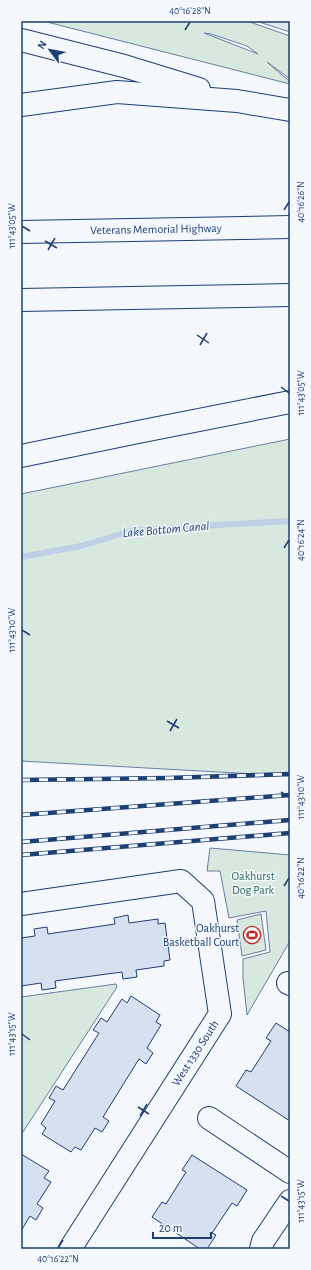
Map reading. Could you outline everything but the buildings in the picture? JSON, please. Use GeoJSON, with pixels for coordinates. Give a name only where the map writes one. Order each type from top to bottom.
{"type":"FeatureCollection","features":[{"type":"Feature","properties":{"kind":"main road"},"geometry":{"type":"LineString","coordinates":[[21,40],[124,66],[237,101]]}},
{"type":"Feature","properties":{"kind":"main road"},"geometry":{"type":"LineString","coordinates":[[21,105],[117,92],[237,101],[290,110]]}},
{"type":"Feature","properties":{"kind":"main road","name":"Veterans Memorial Highway"},"geometry":{"type":"LineString","coordinates":[[21,232],[290,227]]}},
{"type":"Feature","properties":{"kind":"main road"},"geometry":{"type":"LineString","coordinates":[[21,300],[290,295]]}},
{"type":"Feature","properties":{"kind":"main road"},"geometry":{"type":"LineString","coordinates":[[21,456],[290,402]]}},
{"type":"Feature","properties":{"kind":"main road","name":"West 1330 South"},"geometry":{"type":"LineString","coordinates":[[21,904],[181,881],[203,901],[220,1014],[70,1249]]}},
{"type":"Feature","properties":{"kind":"main road"},"geometry":{"type":"LineString","coordinates":[[209,1118],[290,1172]]}},
{"type":"Feature","properties":{"kind":"main road"},"geometry":{"type":"LineString","coordinates":[[261,1249],[263,1241],[290,1201]]}},
{"type":"Feature","properties":{"kind":"green space"},"geometry":{"type":"Polygon","coordinates":[[[43,21],[247,21],[290,36],[290,79],[267,62],[290,82],[290,84],[43,21]],[[204,33],[258,54],[247,46],[204,33]]]}},
{"type":"Feature","properties":{"kind":"green space"},"geometry":{"type":"Polygon","coordinates":[[[290,439],[290,776],[21,761],[21,494],[290,439]]]}},
{"type":"Feature","properties":{"kind":"green space","name":"Oakhurst Dog Park"},"geometry":{"type":"Polygon","coordinates":[[[210,848],[290,855],[290,941],[247,1015],[243,978],[243,959],[270,952],[266,911],[229,918],[220,871],[207,871],[210,848]]]}},
{"type":"Feature","properties":{"kind":"green space","name":"Oakhurst Basketball Court"},"geometry":{"type":"Polygon","coordinates":[[[261,914],[266,950],[242,956],[237,920],[261,914]]]}},
{"type":"Feature","properties":{"kind":"green space"},"geometry":{"type":"Polygon","coordinates":[[[116,984],[117,987],[21,1135],[21,997],[116,984]]]}},
{"type":"Feature","properties":{"kind":"shaded area"},"geometry":{"type":"Polygon","coordinates":[[[256,21],[290,21],[290,32],[256,21]]]}},
{"type":"Feature","properties":{"kind":"waterway","name":"Lake Bottom Canal"},"geometry":{"type":"LineString","coordinates":[[21,557],[81,546],[131,531],[290,521]]}},
{"type":"Feature","properties":{"kind":"railway"},"geometry":{"type":"LineString","coordinates":[[21,780],[169,778],[290,774]]}},
{"type":"Feature","properties":{"kind":"railway"},"geometry":{"type":"LineString","coordinates":[[21,815],[290,795]]}},
{"type":"Feature","properties":{"kind":"railway"},"geometry":{"type":"LineString","coordinates":[[21,842],[290,820]]}},
{"type":"Feature","properties":{"kind":"railway"},"geometry":{"type":"LineString","coordinates":[[21,855],[290,833]]}},
{"type":"Feature","properties":{"kind":"place","name":"Oakhurst Basketball Court"},"geometry":{"type":"Point","coordinates":[252,935]}}]}
